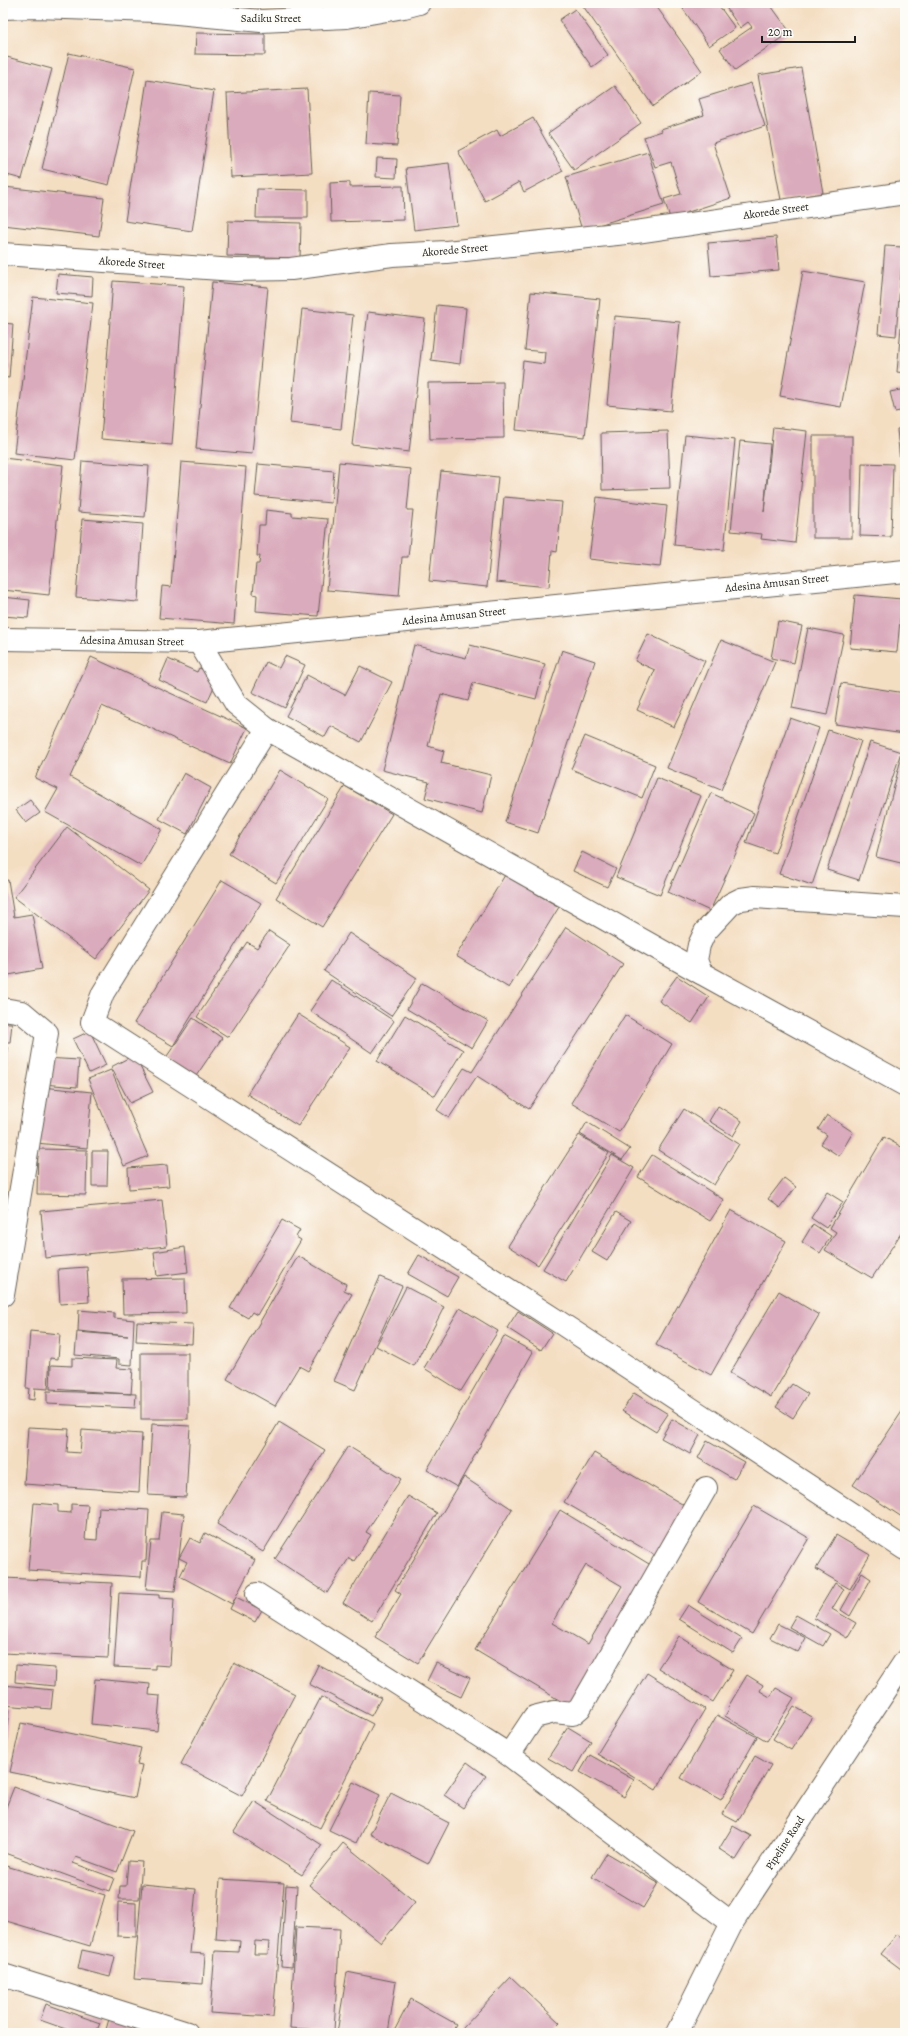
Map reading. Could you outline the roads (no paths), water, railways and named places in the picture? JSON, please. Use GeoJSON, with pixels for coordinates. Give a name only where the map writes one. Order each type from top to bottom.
{"type":"FeatureCollection","features":[{"type":"Feature","properties":{"kind":"street","name":"Sadiku Street"},"geometry":{"type":"LineString","coordinates":[[3,8],[155,7],[261,21],[347,17],[404,8],[419,3]]}},
{"type":"Feature","properties":{"kind":"street","name":"Akorede Street"},"geometry":{"type":"LineString","coordinates":[[3,254],[235,270],[291,269],[392,255],[446,252],[636,232],[905,193]]}},
{"type":"Feature","properties":{"kind":"street","name":"Adesina Amusan Street"},"geometry":{"type":"LineString","coordinates":[[3,639],[199,642],[905,570]]}},
{"type":"Feature","properties":{"kind":"street"},"geometry":{"type":"LineString","coordinates":[[199,642],[236,704],[267,729],[905,1086]]}},
{"type":"Feature","properties":{"kind":"street"},"geometry":{"type":"LineString","coordinates":[[267,729],[103,993],[92,1022],[566,1326],[905,1549]]}},
{"type":"Feature","properties":{"kind":"street"},"geometry":{"type":"LineString","coordinates":[[701,973],[696,960],[699,946],[705,932],[731,904],[741,899],[755,897],[905,907]]}},
{"type":"Feature","properties":{"kind":"street"},"geometry":{"type":"LineString","coordinates":[[3,1009],[22,1012],[47,1033],[3,1294]]}},
{"type":"Feature","properties":{"kind":"street"},"geometry":{"type":"LineString","coordinates":[[509,1755],[534,1717],[554,1712],[573,1714],[580,1708],[706,1488]]}},
{"type":"Feature","properties":{"kind":"street"},"geometry":{"type":"LineString","coordinates":[[257,1594],[509,1755],[732,1923]]}},
{"type":"Feature","properties":{"kind":"street","name":"Pipeline Road"},"geometry":{"type":"LineString","coordinates":[[677,2033],[732,1923],[905,1661]]}},
{"type":"Feature","properties":{"kind":"street"},"geometry":{"type":"LineString","coordinates":[[3,1975],[187,2033]]}}]}
